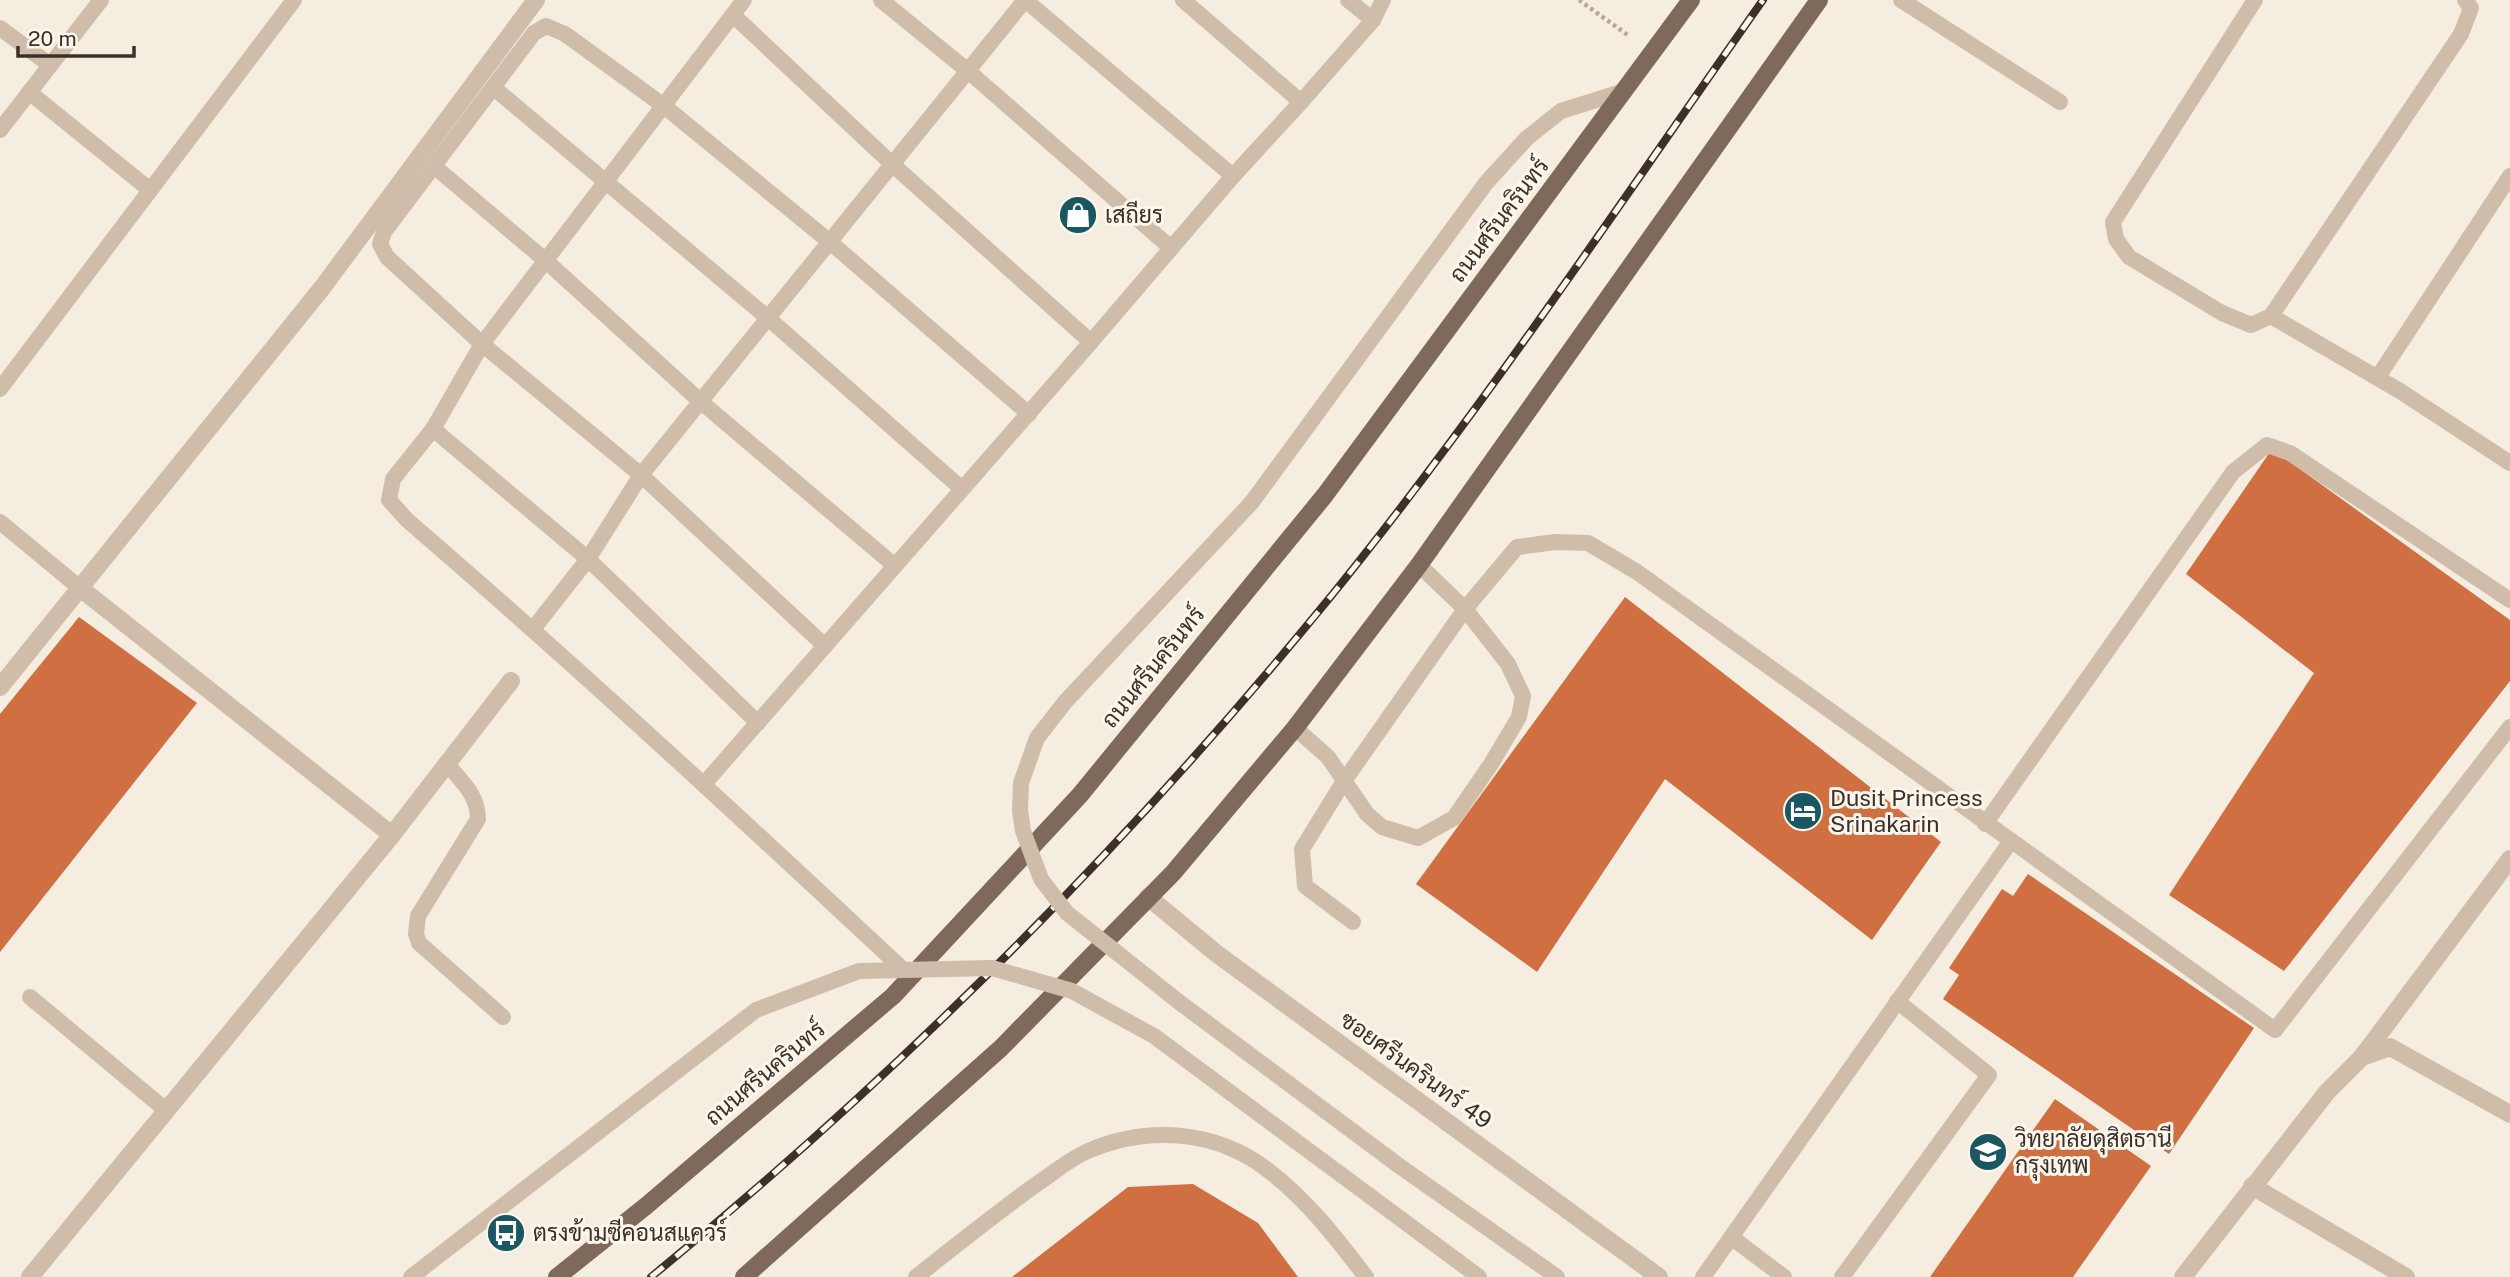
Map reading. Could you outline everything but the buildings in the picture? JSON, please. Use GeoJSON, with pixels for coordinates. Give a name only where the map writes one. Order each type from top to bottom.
{"type":"FeatureCollection","features":[{"type":"Feature","properties":{"kind":"main road","name":"ถนนศรีนครินทร์"},"geometry":{"type":"LineString","coordinates":[[556,1277],[646,1206],[893,996],[1080,795],[1325,495],[1691,0]]}},
{"type":"Feature","properties":{"kind":"main road"},"geometry":{"type":"LineString","coordinates":[[749,1275],[1001,1048],[1172,873],[1294,727],[1419,565],[1819,0]]}},
{"type":"Feature","properties":{"kind":"street"},"geometry":{"type":"LineString","coordinates":[[0,687],[322,288],[536,0]]}},
{"type":"Feature","properties":{"kind":"street"},"geometry":{"type":"LineString","coordinates":[[80,588],[392,835]]}},
{"type":"Feature","properties":{"kind":"street"},"geometry":{"type":"LineString","coordinates":[[30,1277],[392,835],[512,681]]}},
{"type":"Feature","properties":{"kind":"street"},"geometry":{"type":"LineString","coordinates":[[2183,1277],[2328,1092],[2362,1057],[2510,859]]}},
{"type":"Feature","properties":{"kind":"street","name":"ซอยศรีนครินทร์ 49"},"geometry":{"type":"LineString","coordinates":[[1148,897],[1217,954],[1659,1277]]}},
{"type":"Feature","properties":{"kind":"street"},"geometry":{"type":"LineString","coordinates":[[2362,1057],[2390,1047],[2510,1114]]}},
{"type":"Feature","properties":{"kind":"street"},"geometry":{"type":"LineString","coordinates":[[2252,1186],[2406,1277]]}},
{"type":"Feature","properties":{"kind":"lane"},"geometry":{"type":"LineString","coordinates":[[0,130],[101,0]]}},
{"type":"Feature","properties":{"kind":"lane"},"geometry":{"type":"LineString","coordinates":[[0,389],[294,0]]}},
{"type":"Feature","properties":{"kind":"lane"},"geometry":{"type":"LineString","coordinates":[[744,0],[482,344],[433,429],[393,479],[389,500],[407,520],[533,629],[704,784],[911,977]]}},
{"type":"Feature","properties":{"kind":"lane"},"geometry":{"type":"LineString","coordinates":[[881,0],[968,71],[1171,248]]}},
{"type":"Feature","properties":{"kind":"lane"},"geometry":{"type":"LineString","coordinates":[[533,629],[588,559],[641,475],[1025,0],[1233,176]]}},
{"type":"Feature","properties":{"kind":"lane"},"geometry":{"type":"LineString","coordinates":[[1183,0],[1301,102]]}},
{"type":"Feature","properties":{"kind":"lane"},"geometry":{"type":"LineString","coordinates":[[1348,0],[1373,20]]}},
{"type":"Feature","properties":{"kind":"lane"},"geometry":{"type":"LineString","coordinates":[[704,784],[1029,414],[1233,176],[1373,20],[1383,0]]}},
{"type":"Feature","properties":{"kind":"lane"},"geometry":{"type":"LineString","coordinates":[[1901,0],[2060,102]]}},
{"type":"Feature","properties":{"kind":"lane"},"geometry":{"type":"LineString","coordinates":[[2255,0],[2113,222],[2116,239],[2129,257],[2222,313],[2251,325],[2271,316],[2461,34],[2471,8],[2465,0]]}},
{"type":"Feature","properties":{"kind":"lane"},"geometry":{"type":"LineString","coordinates":[[733,15],[892,164],[1091,342]]}},
{"type":"Feature","properties":{"kind":"lane"},"geometry":{"type":"LineString","coordinates":[[825,646],[641,475],[482,344],[387,257],[380,244],[384,232],[534,33],[546,26],[565,34],[664,106],[830,242],[1029,414]]}},
{"type":"Feature","properties":{"kind":"lane"},"geometry":{"type":"LineString","coordinates":[[0,28],[50,65]]}},
{"type":"Feature","properties":{"kind":"lane"},"geometry":{"type":"LineString","coordinates":[[494,88],[768,318],[962,489]]}},
{"type":"Feature","properties":{"kind":"lane"},"geometry":{"type":"LineString","coordinates":[[1557,1277],[1398,1165],[1180,1002],[1067,912],[1041,879],[1023,831],[1020,810],[1021,783],[1037,738],[1065,702],[1252,502],[1486,183],[1527,138],[1561,111],[1625,91]]}},
{"type":"Feature","properties":{"kind":"lane"},"geometry":{"type":"LineString","coordinates":[[29,92],[150,190]]}},
{"type":"Feature","properties":{"kind":"lane"},"geometry":{"type":"LineString","coordinates":[[435,167],[545,260],[700,401],[895,566]]}},
{"type":"Feature","properties":{"kind":"lane"},"geometry":{"type":"LineString","coordinates":[[2378,377],[2510,176]]}},
{"type":"Feature","properties":{"kind":"lane"},"geometry":{"type":"LineString","coordinates":[[2271,316],[2378,377],[2510,463]]}},
{"type":"Feature","properties":{"kind":"lane"},"geometry":{"type":"LineString","coordinates":[[433,429],[588,559],[758,723]]}},
{"type":"Feature","properties":{"kind":"lane"},"geometry":{"type":"LineString","coordinates":[[1985,824],[2233,472],[2267,445],[2290,453],[2510,600]]}},
{"type":"Feature","properties":{"kind":"lane"},"geometry":{"type":"LineString","coordinates":[[0,522],[80,588]]}},
{"type":"Feature","properties":{"kind":"lane"},"geometry":{"type":"LineString","coordinates":[[1353,922],[1306,886],[1301,849],[1344,781],[1465,609],[1517,547],[1555,542],[1588,543],[1637,572],[2275,1030],[2510,727]]}},
{"type":"Feature","properties":{"kind":"lane"},"geometry":{"type":"LineString","coordinates":[[1294,727],[1328,757],[1367,814],[1382,827],[1418,838],[1454,818],[1519,717],[1523,696],[1508,664],[1465,609],[1419,565]]}},
{"type":"Feature","properties":{"kind":"lane"},"geometry":{"type":"LineString","coordinates":[[447,764],[478,805],[478,820],[418,916],[416,934],[419,943],[503,1017]]}},
{"type":"Feature","properties":{"kind":"lane"},"geometry":{"type":"LineString","coordinates":[[1703,1277],[2011,841]]}},
{"type":"Feature","properties":{"kind":"lane"},"geometry":{"type":"LineString","coordinates":[[411,1277],[756,1010],[859,971],[992,968],[1072,991],[1154,1036],[1479,1277]]}},
{"type":"Feature","properties":{"kind":"lane"},"geometry":{"type":"LineString","coordinates":[[30,997],[166,1111]]}},
{"type":"Feature","properties":{"kind":"lane"},"geometry":{"type":"LineString","coordinates":[[1842,1277],[1989,1075],[1897,1001]]}},
{"type":"Feature","properties":{"kind":"lane"},"geometry":{"type":"LineString","coordinates":[[916,1277],[997,1213],[1085,1152],[1137,1136],[1160,1135],[1217,1142],[1244,1154],[1269,1171],[1328,1229],[1366,1277]]}},
{"type":"Feature","properties":{"kind":"lane"},"geometry":{"type":"LineString","coordinates":[[1731,1237],[1784,1277]]}},
{"type":"Feature","properties":{"kind":"path"},"geometry":{"type":"LineString","coordinates":[[1579,0],[1653,54]]}},
{"type":"Feature","properties":{"kind":"railway"},"geometry":{"type":"LineString","coordinates":[[651,1277],[834,1120],[1009,953],[1093,867],[1254,688],[1389,523],[1499,376],[1763,0]]}},
{"type":"Feature","properties":{"kind":"place","name":"เสถียร"},"geometry":{"type":"Point","coordinates":[1078,215]}},
{"type":"Feature","properties":{"kind":"place","name":"Dusit Princess Srinakarin"},"geometry":{"type":"Point","coordinates":[1803,811]}},
{"type":"Feature","properties":{"kind":"place","name":"วิทยาลัยดุสิตธานี กรุงเทพ"},"geometry":{"type":"Point","coordinates":[1988,1152]}},
{"type":"Feature","properties":{"kind":"place","name":"ตรงข้ามซีคอนสแควร์"},"geometry":{"type":"Point","coordinates":[506,1233]}}]}
